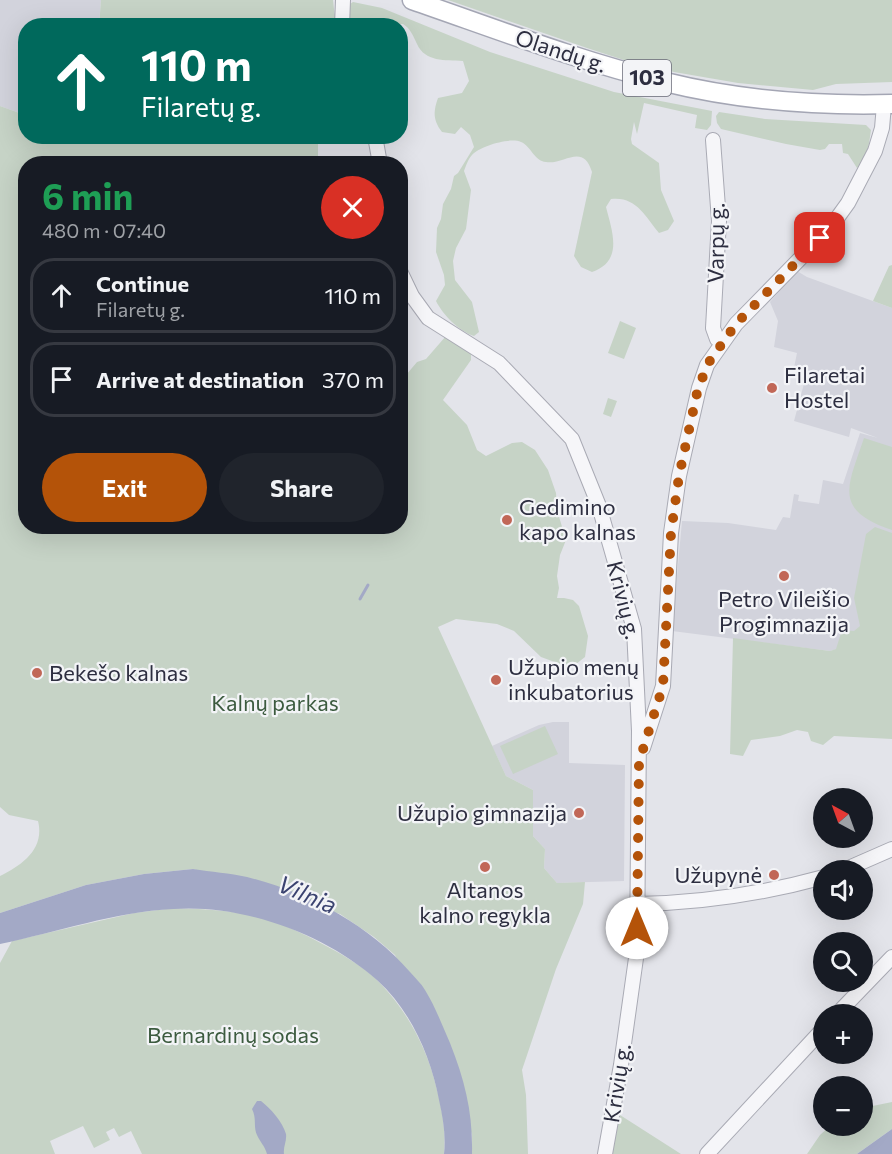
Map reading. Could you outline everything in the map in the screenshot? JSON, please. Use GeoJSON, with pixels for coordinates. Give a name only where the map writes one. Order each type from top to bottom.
{"type":"FeatureCollection","features":[{"type":"Feature","properties":{"kind":"main road","name":"Olandų g."},"geometry":{"type":"LineString","coordinates":[[412,0],[575,57],[667,83],[766,99],[826,104],[888,104]]}},
{"type":"Feature","properties":{"kind":"street"},"geometry":{"type":"LineString","coordinates":[[342,18],[343,0]]}},
{"type":"Feature","properties":{"kind":"street"},"geometry":{"type":"LineString","coordinates":[[639,762],[663,686],[668,564],[679,476],[697,393],[707,365],[736,324],[830,228],[848,203],[875,151],[888,104]]}},
{"type":"Feature","properties":{"kind":"street","name":"Varpų g."},"geometry":{"type":"LineString","coordinates":[[713,140],[719,221],[713,328],[717,339],[722,343]]}},
{"type":"Feature","properties":{"kind":"street","name":"Krivių g."},"geometry":{"type":"LineString","coordinates":[[408,288],[428,318],[499,363],[566,431],[578,449],[599,506],[634,629],[639,704],[637,951],[605,1154]]}},
{"type":"Feature","properties":{"kind":"street"},"geometry":{"type":"LineString","coordinates":[[639,704],[657,704]]}},
{"type":"Feature","properties":{"kind":"street"},"geometry":{"type":"LineString","coordinates":[[867,860],[892,849]]}},
{"type":"Feature","properties":{"kind":"street"},"geometry":{"type":"LineString","coordinates":[[638,904],[712,900],[813,880]]}},
{"type":"Feature","properties":{"kind":"street"},"geometry":{"type":"LineString","coordinates":[[847,1004],[892,957]]}},
{"type":"Feature","properties":{"kind":"street"},"geometry":{"type":"LineString","coordinates":[[707,1154],[813,1041]]}},
{"type":"Feature","properties":{"kind":"shaded area"},"geometry":{"type":"Polygon","coordinates":[[[0,0],[101,0],[100,18],[18,18],[18,112],[0,106],[0,0]]]}},
{"type":"Feature","properties":{"kind":"shaded area","name":"Petro Vileišio Progimnazija"},"geometry":{"type":"Polygon","coordinates":[[[797,271],[807,277],[892,308],[892,635],[830,651],[672,631],[682,521],[728,523],[776,530],[783,517],[790,518],[794,494],[799,495],[798,501],[819,504],[823,480],[843,484],[860,433],[878,438],[851,428],[849,437],[794,421],[805,380],[792,377],[797,353],[774,347],[778,321],[770,302],[797,271]]]}},
{"type":"Feature","properties":{"kind":"shaded area","name":"Užupio gimnazija"},"geometry":{"type":"Polygon","coordinates":[[[569,722],[569,763],[625,765],[624,881],[557,883],[544,868],[545,849],[533,836],[533,790],[506,776],[492,746],[539,725],[569,722]]]}},
{"type":"Feature","properties":{"kind":"green space"},"geometry":{"type":"Polygon","coordinates":[[[101,0],[333,0],[335,18],[100,18],[101,0]]]}},
{"type":"Feature","properties":{"kind":"green space"},"geometry":{"type":"Polygon","coordinates":[[[448,0],[892,0],[892,82],[836,84],[813,90],[738,83],[674,72],[627,61],[448,0]]]}},
{"type":"Feature","properties":{"kind":"green space"},"geometry":{"type":"Polygon","coordinates":[[[353,2],[382,8],[407,18],[343,18],[344,8],[353,2]]]}},
{"type":"Feature","properties":{"kind":"green space"},"geometry":{"type":"Polygon","coordinates":[[[408,19],[490,52],[614,92],[712,111],[711,125],[707,130],[695,128],[697,115],[644,103],[637,134],[634,122],[632,144],[659,163],[661,190],[674,221],[668,230],[659,233],[639,208],[627,201],[611,199],[606,207],[613,235],[612,253],[609,261],[592,272],[581,267],[574,256],[592,172],[584,158],[578,156],[553,162],[542,161],[524,144],[516,141],[495,143],[481,148],[472,155],[464,171],[471,190],[466,229],[456,248],[453,261],[455,280],[472,302],[479,332],[474,336],[452,322],[436,301],[445,285],[436,252],[437,228],[454,176],[474,147],[470,135],[461,127],[455,134],[442,132],[435,120],[435,112],[438,98],[462,93],[469,81],[463,61],[430,57],[421,50],[410,30],[408,19]]]}},
{"type":"Feature","properties":{"kind":"green space","name":"Kalnų parkas"},"geometry":{"type":"Polygon","coordinates":[[[0,106],[18,112],[18,144],[318,144],[318,156],[18,156],[18,534],[408,534],[408,373],[417,362],[426,359],[446,336],[450,336],[471,354],[471,360],[443,400],[467,425],[477,450],[486,456],[512,443],[522,442],[535,450],[548,470],[556,493],[557,510],[566,540],[560,555],[557,598],[573,600],[579,606],[588,636],[585,657],[571,668],[541,657],[514,631],[497,624],[456,619],[438,627],[506,776],[533,790],[533,836],[545,849],[544,868],[557,883],[585,882],[583,904],[556,969],[522,1070],[526,1095],[528,1154],[472,1154],[472,1134],[395,955],[374,937],[340,914],[193,869],[144,874],[86,885],[0,913],[0,876],[16,867],[30,855],[38,840],[39,831],[38,821],[9,815],[0,807],[0,106]]]}},
{"type":"Feature","properties":{"kind":"green space"},"geometry":{"type":"Polygon","coordinates":[[[719,112],[765,119],[866,125],[871,130],[864,161],[857,168],[848,154],[843,153],[842,144],[829,144],[825,149],[820,150],[721,129],[716,116],[719,112]]]}},
{"type":"Feature","properties":{"kind":"green space"},"geometry":{"type":"Polygon","coordinates":[[[892,265],[892,308],[873,301],[889,266],[892,265]]]}},
{"type":"Feature","properties":{"kind":"green space"},"geometry":{"type":"Polygon","coordinates":[[[620,321],[636,328],[624,359],[608,353],[620,321]]]}},
{"type":"Feature","properties":{"kind":"green space"},"geometry":{"type":"Polygon","coordinates":[[[608,398],[617,401],[611,417],[603,414],[608,398]]]}},
{"type":"Feature","properties":{"kind":"green space"},"geometry":{"type":"Polygon","coordinates":[[[864,438],[892,447],[892,530],[860,514],[849,494],[853,470],[864,438]]]}},
{"type":"Feature","properties":{"kind":"green space"},"geometry":{"type":"Polygon","coordinates":[[[875,527],[892,533],[892,739],[834,736],[823,745],[811,741],[808,732],[797,730],[780,736],[751,740],[743,756],[730,754],[733,638],[830,651],[836,649],[842,630],[854,631],[860,626],[854,598],[866,534],[875,527]]]}},
{"type":"Feature","properties":{"kind":"green space"},"geometry":{"type":"Polygon","coordinates":[[[545,726],[558,754],[513,774],[500,746],[545,726]]]}},
{"type":"Feature","properties":{"kind":"green space","name":"Bernardinų sodas"},"geometry":{"type":"Polygon","coordinates":[[[174,908],[232,912],[267,919],[332,949],[373,976],[390,994],[407,1018],[427,1058],[442,1111],[444,1154],[142,1154],[131,1131],[119,1137],[114,1128],[106,1132],[110,1140],[94,1148],[83,1126],[50,1141],[55,1154],[0,1154],[0,963],[12,941],[134,913],[174,908]]]}},
{"type":"Feature","properties":{"kind":"green space"},"geometry":{"type":"Polygon","coordinates":[[[892,1102],[892,1129],[857,1154],[807,1154],[819,1136],[873,1136],[873,1106],[892,1102]]]}},
{"type":"Feature","properties":{"kind":"green space"},"geometry":{"type":"Polygon","coordinates":[[[620,1115],[681,1154],[612,1154],[620,1115]]]}},
{"type":"Feature","properties":{"kind":"water"},"geometry":{"type":"Polygon","coordinates":[[[193,869],[247,877],[315,901],[376,939],[410,972],[423,987],[435,1009],[460,1071],[467,1097],[472,1154],[444,1154],[443,1120],[431,1067],[410,1020],[400,1006],[378,981],[357,964],[309,936],[255,917],[200,909],[173,909],[108,918],[0,944],[0,913],[86,885],[144,874],[193,869]]]}},
{"type":"Feature","properties":{"kind":"water"},"geometry":{"type":"Polygon","coordinates":[[[257,1101],[261,1101],[269,1108],[282,1124],[286,1134],[284,1154],[267,1154],[258,1137],[252,1109],[257,1101]]]}},
{"type":"Feature","properties":{"kind":"water"},"geometry":{"type":"Polygon","coordinates":[[[892,1129],[892,1154],[857,1154],[892,1129]]]}},
{"type":"Feature","properties":{"kind":"waterway"},"geometry":{"type":"LineString","coordinates":[[360,599],[368,585]]}},
{"type":"Feature","properties":{"kind":"place","name":"Filaretai Hostel"},"geometry":{"type":"Point","coordinates":[772,388]}},
{"type":"Feature","properties":{"kind":"place","name":"Gedimino kapo kalnas"},"geometry":{"type":"Point","coordinates":[507,520]}},
{"type":"Feature","properties":{"kind":"place","name":"Petro Vileišio Progimnazija"},"geometry":{"type":"Point","coordinates":[784,576]}},
{"type":"Feature","properties":{"kind":"place","name":"Bekešo kalnas"},"geometry":{"type":"Point","coordinates":[37,673]}},
{"type":"Feature","properties":{"kind":"place","name":"Užupio menų inkubatorius"},"geometry":{"type":"Point","coordinates":[496,680]}},
{"type":"Feature","properties":{"kind":"place","name":"Užupio gimnazija"},"geometry":{"type":"Point","coordinates":[579,813]}},
{"type":"Feature","properties":{"kind":"place","name":"Altanos kalno regykla"},"geometry":{"type":"Point","coordinates":[485,867]}},
{"type":"Feature","properties":{"kind":"place","name":"Užupynė"},"geometry":{"type":"Point","coordinates":[774,875]}},
{"type":"Feature","properties":{"kind":"route"},"geometry":{"type":"LineString","coordinates":[[637,928],[639,762],[663,686],[671,533],[679,476],[697,393],[707,365],[736,324],[820,238]]}},
{"type":"Feature","properties":{"kind":"water label","name":"Vilnia"},"geometry":{"type":"Point","coordinates":[307,895]}}]}
